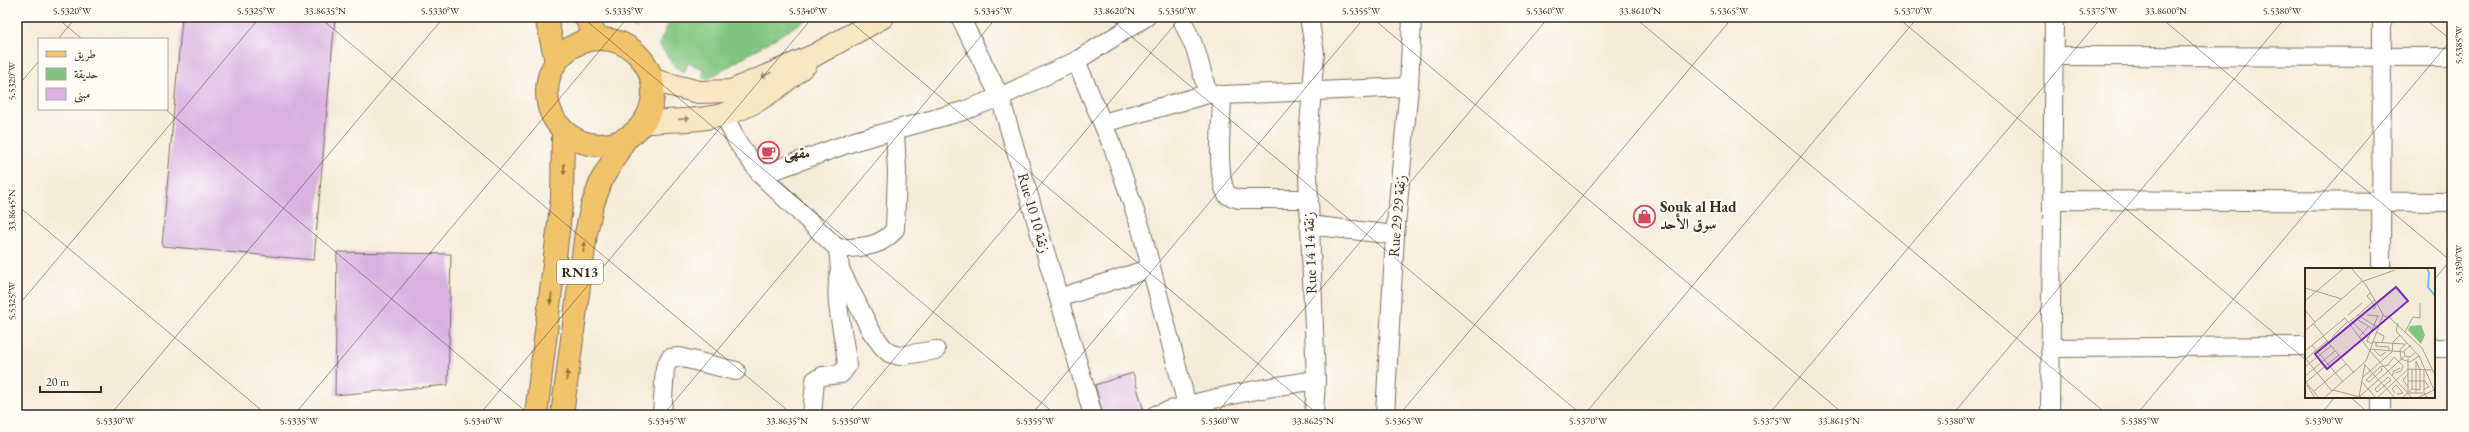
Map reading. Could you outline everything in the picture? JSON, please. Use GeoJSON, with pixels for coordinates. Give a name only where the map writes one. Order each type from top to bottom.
{"type":"FeatureCollection","features":[{"type":"Feature","properties":{"kind":"main road"},"geometry":{"type":"LineString","coordinates":[[546,17],[556,61]]}},
{"type":"Feature","properties":{"kind":"main road"},"geometry":{"type":"LineString","coordinates":[[585,17],[598,39]]}},
{"type":"Feature","properties":{"kind":"main road","name":"RN13"},"geometry":{"type":"LineString","coordinates":[[562,415],[586,233],[592,206],[602,179],[626,138],[645,120],[651,108],[653,94],[652,80],[647,67],[638,55],[626,46],[613,40],[598,39],[579,43],[570,47],[556,61],[547,84],[547,97],[550,109],[563,131],[577,140],[593,145],[611,144],[626,138]]}},
{"type":"Feature","properties":{"kind":"main road","name":"RN13"},"geometry":{"type":"LineString","coordinates":[[536,415],[562,198],[563,131]]}},
{"type":"Feature","properties":{"kind":"street"},"geometry":{"type":"LineString","coordinates":[[652,80],[699,92],[731,91],[815,55],[883,17]]}},
{"type":"Feature","properties":{"kind":"street","name":"Rue 10 زنقة 10"},"geometry":{"type":"LineString","coordinates":[[960,17],[1000,97],[1094,415]]}},
{"type":"Feature","properties":{"kind":"street"},"geometry":{"type":"LineString","coordinates":[[761,175],[855,140],[963,112],[1000,97],[1076,61],[1146,17]]}},
{"type":"Feature","properties":{"kind":"street"},"geometry":{"type":"LineString","coordinates":[[1181,17],[1215,95],[1223,185],[1227,195],[1239,199],[1308,199]]}},
{"type":"Feature","properties":{"kind":"street","name":"Rue 14 زنقة 14"},"geometry":{"type":"LineString","coordinates":[[1309,17],[1314,53],[1313,92],[1307,150],[1316,380],[1314,415]]}},
{"type":"Feature","properties":{"kind":"street","name":"Rue 29 زنقة 29"},"geometry":{"type":"LineString","coordinates":[[1385,415],[1395,235],[1409,87],[1412,17]]}},
{"type":"Feature","properties":{"kind":"street"},"geometry":{"type":"LineString","coordinates":[[2050,415],[2054,17]]}},
{"type":"Feature","properties":{"kind":"street"},"geometry":{"type":"LineString","coordinates":[[2381,268],[2382,17]]}},
{"type":"Feature","properties":{"kind":"street"},"geometry":{"type":"LineString","coordinates":[[645,120],[651,122],[724,115],[761,98],[784,83],[815,55]]}},
{"type":"Feature","properties":{"kind":"street"},"geometry":{"type":"LineString","coordinates":[[2054,56],[2452,57]]}},
{"type":"Feature","properties":{"kind":"street"},"geometry":{"type":"LineString","coordinates":[[1076,61],[1103,123],[1141,229],[1187,405]]}},
{"type":"Feature","properties":{"kind":"street"},"geometry":{"type":"LineString","coordinates":[[1103,123],[1215,95],[1409,87]]}},
{"type":"Feature","properties":{"kind":"street"},"geometry":{"type":"LineString","coordinates":[[724,115],[741,148],[761,175],[838,249],[840,269],[836,285],[846,366],[841,374],[823,376],[815,380],[812,415]]}},
{"type":"Feature","properties":{"kind":"street"},"geometry":{"type":"LineString","coordinates":[[838,249],[872,245],[884,241],[895,229],[897,173],[895,130]]}},
{"type":"Feature","properties":{"kind":"street"},"geometry":{"type":"LineString","coordinates":[[2052,200],[2452,202]]}},
{"type":"Feature","properties":{"kind":"street"},"geometry":{"type":"LineString","coordinates":[[1309,225],[1395,235]]}},
{"type":"Feature","properties":{"kind":"street"},"geometry":{"type":"LineString","coordinates":[[1059,298],[1151,268]]}},
{"type":"Feature","properties":{"kind":"street"},"geometry":{"type":"LineString","coordinates":[[840,269],[871,331],[889,353],[907,356],[936,350]]}},
{"type":"Feature","properties":{"kind":"street"},"geometry":{"type":"LineString","coordinates":[[2050,348],[2305,346]]}},
{"type":"Feature","properties":{"kind":"street"},"geometry":{"type":"LineString","coordinates":[[2435,348],[2452,348]]}},
{"type":"Feature","properties":{"kind":"street"},"geometry":{"type":"LineString","coordinates":[[662,415],[664,368],[670,358],[679,357],[736,371]]}},
{"type":"Feature","properties":{"kind":"street"},"geometry":{"type":"LineString","coordinates":[[1155,415],[1187,405],[1259,389],[1316,380]]}},
{"type":"Feature","properties":{"kind":"street"},"geometry":{"type":"LineString","coordinates":[[2380,398],[2381,415]]}},
{"type":"Feature","properties":{"kind":"green space"},"geometry":{"type":"Polygon","coordinates":[[[614,17],[642,17],[636,28],[614,17]]]}},
{"type":"Feature","properties":{"kind":"green space"},"geometry":{"type":"Polygon","coordinates":[[[672,17],[810,17],[708,79],[702,78],[704,69],[688,63],[684,73],[674,66],[659,44],[672,17]]]}},
{"type":"Feature","properties":{"kind":"building"},"geometry":{"type":"Polygon","coordinates":[[[182,17],[335,17],[314,260],[162,246],[182,17]]]}},
{"type":"Feature","properties":{"kind":"building"},"geometry":{"type":"Polygon","coordinates":[[[337,252],[451,254],[448,385],[335,395],[337,252]]]}},
{"type":"Feature","properties":{"kind":"building"},"geometry":{"type":"Polygon","coordinates":[[[1133,373],[1145,415],[1103,415],[1095,385],[1133,373]]]}},
{"type":"Feature","properties":{"kind":"place","name":"مقهى"},"geometry":{"type":"Point","coordinates":[768,153]}},
{"type":"Feature","properties":{"kind":"place","name":"Souk al Had سوق الأحد"},"geometry":{"type":"Point","coordinates":[1645,216]}}]}
